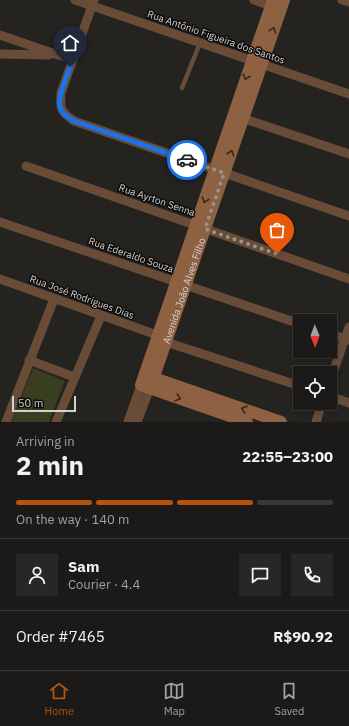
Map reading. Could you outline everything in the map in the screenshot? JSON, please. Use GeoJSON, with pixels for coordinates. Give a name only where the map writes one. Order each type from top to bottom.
{"type":"FeatureCollection","features":[{"type":"Feature","properties":{"kind":"street","name":"Rua Antônio Figueira dos Santos"},"geometry":{"type":"LineString","coordinates":[[75,0],[93,3],[200,43],[349,94]]}},
{"type":"Feature","properties":{"kind":"street"},"geometry":{"type":"LineString","coordinates":[[254,0],[272,3]]}},
{"type":"Feature","properties":{"kind":"street","name":"Avenida João Alves Filho"},"geometry":{"type":"LineString","coordinates":[[256,62],[284,0]]}},
{"type":"Feature","properties":{"kind":"street"},"geometry":{"type":"LineString","coordinates":[[342,0],[349,2]]}},
{"type":"Feature","properties":{"kind":"street"},"geometry":{"type":"LineString","coordinates":[[93,3],[61,93],[60,107],[65,115],[74,121],[349,216]]}},
{"type":"Feature","properties":{"kind":"street","name":"Avenida João Alves Filho"},"geometry":{"type":"LineString","coordinates":[[137,422],[162,338],[220,172],[256,62],[272,3]]}},
{"type":"Feature","properties":{"kind":"street"},"geometry":{"type":"LineString","coordinates":[[0,35],[58,55],[73,58]]}},
{"type":"Feature","properties":{"kind":"street"},"geometry":{"type":"LineString","coordinates":[[0,54],[58,55]]}},
{"type":"Feature","properties":{"kind":"street"},"geometry":{"type":"LineString","coordinates":[[238,116],[349,154]]}},
{"type":"Feature","properties":{"kind":"street","name":"Rua Ayrton Senna"},"geometry":{"type":"LineString","coordinates":[[26,166],[349,279]]}},
{"type":"Feature","properties":{"kind":"street","name":"Rua Ederaldo Souza"},"geometry":{"type":"LineString","coordinates":[[0,222],[293,322]]}},
{"type":"Feature","properties":{"kind":"street","name":"Rua José Rodrigues Dias"},"geometry":{"type":"LineString","coordinates":[[0,279],[293,384]]}},
{"type":"Feature","properties":{"kind":"street"},"geometry":{"type":"LineString","coordinates":[[6,422],[54,299]]}},
{"type":"Feature","properties":{"kind":"street"},"geometry":{"type":"LineString","coordinates":[[56,422],[101,316]]}},
{"type":"Feature","properties":{"kind":"street"},"geometry":{"type":"LineString","coordinates":[[336,366],[347,339],[349,327]]}},
{"type":"Feature","properties":{"kind":"street"},"geometry":{"type":"LineString","coordinates":[[337,336],[347,339]]}},
{"type":"Feature","properties":{"kind":"street"},"geometry":{"type":"LineString","coordinates":[[29,360],[74,377]]}},
{"type":"Feature","properties":{"kind":"street"},"geometry":{"type":"LineString","coordinates":[[148,381],[247,422]]}},
{"type":"Feature","properties":{"kind":"street"},"geometry":{"type":"LineString","coordinates":[[148,381],[281,422]]}},
{"type":"Feature","properties":{"kind":"street","name":"Avenida João Alves Filho"},"geometry":{"type":"LineString","coordinates":[[128,422],[148,381]]}},
{"type":"Feature","properties":{"kind":"street"},"geometry":{"type":"LineString","coordinates":[[337,399],[349,403]]}},
{"type":"Feature","properties":{"kind":"street"},"geometry":{"type":"LineString","coordinates":[[316,422],[320,410]]}},
{"type":"Feature","properties":{"kind":"lane"},"geometry":{"type":"LineString","coordinates":[[182,88],[200,43]]}},
{"type":"Feature","properties":{"kind":"green space"},"geometry":{"type":"Polygon","coordinates":[[[33,368],[65,381],[49,422],[11,422],[33,368]]]}},
{"type":"Feature","properties":{"kind":"way so far"},"geometry":{"type":"LineString","coordinates":[[187,160],[224,173],[205,229],[277,254]]}},
{"type":"Feature","properties":{"kind":"route"},"geometry":{"type":"LineString","coordinates":[[70,67],[61,93],[60,107],[65,115],[74,121],[187,160]]}}]}
